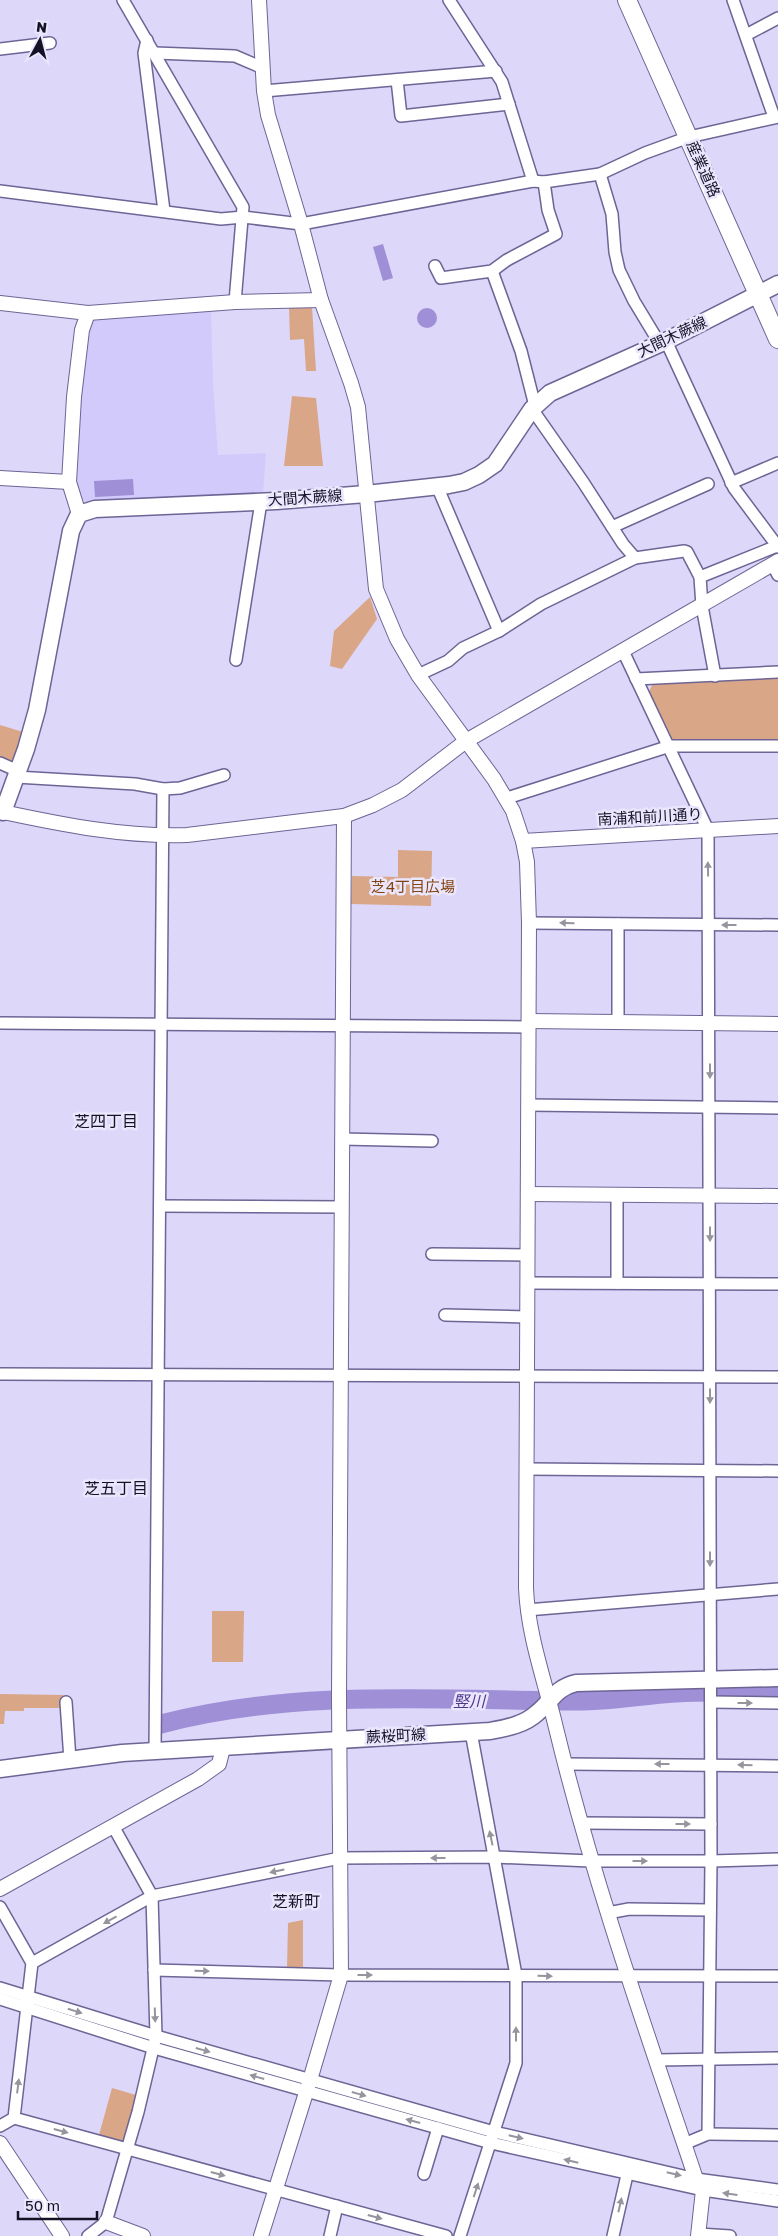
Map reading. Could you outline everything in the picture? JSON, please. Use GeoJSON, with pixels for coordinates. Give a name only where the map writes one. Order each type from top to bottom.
{"type":"FeatureCollection","features":[{"type":"Feature","properties":{"kind":"main road","name":"産業道路"},"geometry":{"type":"LineString","coordinates":[[627,0],[778,339]]}},
{"type":"Feature","properties":{"kind":"main road","name":"大間木蕨線"},"geometry":{"type":"LineString","coordinates":[[79,514],[95,509],[261,502],[366,494],[464,482],[487,470],[502,454],[534,408],[558,388],[663,342],[778,284]]}},
{"type":"Feature","properties":{"kind":"main road"},"geometry":{"type":"LineString","coordinates":[[1,814],[17,774],[37,710],[70,531],[79,514]]}},
{"type":"Feature","properties":{"kind":"main road","name":"蕨桜町線"},"geometry":{"type":"LineString","coordinates":[[0,1769],[156,1751],[471,1732],[517,1725],[536,1714],[561,1688],[576,1684],[711,1682],[778,1678]]}},
{"type":"Feature","properties":{"kind":"street"},"geometry":{"type":"LineString","coordinates":[[123,0],[243,207],[235,302]]}},
{"type":"Feature","properties":{"kind":"street"},"geometry":{"type":"LineString","coordinates":[[259,0],[264,92],[268,115],[302,224],[321,300],[358,407],[376,589],[397,639],[418,676],[506,798],[518,824],[523,841],[527,862],[529,923],[527,1610],[531,1633],[592,1861],[684,2144],[700,2185],[698,2235],[730,2236]]}},
{"type":"Feature","properties":{"kind":"street"},"geometry":{"type":"LineString","coordinates":[[435,266],[441,278],[492,271],[556,234],[539,181],[502,82],[449,0]]}},
{"type":"Feature","properties":{"kind":"street"},"geometry":{"type":"LineString","coordinates":[[0,191],[221,219],[243,217],[302,224],[539,181],[600,174],[645,153],[689,138],[776,117],[733,0]]}},
{"type":"Feature","properties":{"kind":"street"},"geometry":{"type":"LineString","coordinates":[[746,35],[778,18]]}},
{"type":"Feature","properties":{"kind":"street"},"geometry":{"type":"LineString","coordinates":[[147,40],[144,53],[164,211]]}},
{"type":"Feature","properties":{"kind":"street"},"geometry":{"type":"LineString","coordinates":[[0,49],[50,43]]}},
{"type":"Feature","properties":{"kind":"street"},"geometry":{"type":"LineString","coordinates":[[155,53],[235,56],[263,68]]}},
{"type":"Feature","properties":{"kind":"street"},"geometry":{"type":"LineString","coordinates":[[264,92],[496,71]]}},
{"type":"Feature","properties":{"kind":"street"},"geometry":{"type":"LineString","coordinates":[[397,80],[401,116],[509,104]]}},
{"type":"Feature","properties":{"kind":"street"},"geometry":{"type":"LineString","coordinates":[[600,174],[612,214],[614,252],[634,301],[663,342],[731,483],[778,546],[700,577]]}},
{"type":"Feature","properties":{"kind":"street"},"geometry":{"type":"LineString","coordinates":[[492,271],[521,351],[534,408],[635,558]]}},
{"type":"Feature","properties":{"kind":"street"},"geometry":{"type":"LineString","coordinates":[[0,303],[88,313],[235,302],[321,300]]}},
{"type":"Feature","properties":{"kind":"street"},"geometry":{"type":"LineString","coordinates":[[79,514],[69,482],[74,397],[82,330],[88,313]]}},
{"type":"Feature","properties":{"kind":"street"},"geometry":{"type":"LineString","coordinates":[[731,483],[778,463]]}},
{"type":"Feature","properties":{"kind":"street"},"geometry":{"type":"LineString","coordinates":[[0,478],[69,482]]}},
{"type":"Feature","properties":{"kind":"street"},"geometry":{"type":"LineString","coordinates":[[612,526],[708,484]]}},
{"type":"Feature","properties":{"kind":"street"},"geometry":{"type":"LineString","coordinates":[[437,486],[499,631]]}},
{"type":"Feature","properties":{"kind":"street"},"geometry":{"type":"LineString","coordinates":[[236,660],[261,502]]}},
{"type":"Feature","properties":{"kind":"street"},"geometry":{"type":"LineString","coordinates":[[418,676],[448,661],[462,648],[499,631],[542,604],[635,558],[684,551],[687,552],[700,577],[702,606],[715,676]]}},
{"type":"Feature","properties":{"kind":"street"},"geometry":{"type":"LineString","coordinates":[[1,814],[131,835],[162,836],[187,835],[344,816],[402,790],[466,742],[702,606],[776,567]]}},
{"type":"Feature","properties":{"kind":"street"},"geometry":{"type":"LineString","coordinates":[[623,651],[670,746],[708,830],[711,1682],[708,2134]]}},
{"type":"Feature","properties":{"kind":"street"},"geometry":{"type":"LineString","coordinates":[[636,679],[778,672]]}},
{"type":"Feature","properties":{"kind":"street"},"geometry":{"type":"LineString","coordinates":[[506,798],[670,746],[778,746]]}},
{"type":"Feature","properties":{"kind":"street"},"geometry":{"type":"LineString","coordinates":[[0,763],[17,774],[136,784],[163,789],[180,788],[224,775]]}},
{"type":"Feature","properties":{"kind":"street"},"geometry":{"type":"LineString","coordinates":[[156,1751],[163,789]]}},
{"type":"Feature","properties":{"kind":"street"},"geometry":{"type":"LineString","coordinates":[[261,2236],[308,2086],[340,1975],[339,1702],[344,816]]}},
{"type":"Feature","properties":{"kind":"street","name":"南浦和前川通り"},"geometry":{"type":"LineString","coordinates":[[523,841],[778,826]]}},
{"type":"Feature","properties":{"kind":"street"},"geometry":{"type":"LineString","coordinates":[[529,923],[778,925]]}},
{"type":"Feature","properties":{"kind":"street"},"geometry":{"type":"LineString","coordinates":[[618,924],[618,1022]]}},
{"type":"Feature","properties":{"kind":"street"},"geometry":{"type":"LineString","coordinates":[[0,1023],[343,1025],[618,1022],[778,1024]]}},
{"type":"Feature","properties":{"kind":"street"},"geometry":{"type":"LineString","coordinates":[[528,1105],[778,1108]]}},
{"type":"Feature","properties":{"kind":"street"},"geometry":{"type":"LineString","coordinates":[[342,1139],[432,1141]]}},
{"type":"Feature","properties":{"kind":"street"},"geometry":{"type":"LineString","coordinates":[[528,1194],[778,1196]]}},
{"type":"Feature","properties":{"kind":"street"},"geometry":{"type":"LineString","coordinates":[[617,1195],[617,1283]]}},
{"type":"Feature","properties":{"kind":"street"},"geometry":{"type":"LineString","coordinates":[[160,1206],[342,1207]]}},
{"type":"Feature","properties":{"kind":"street"},"geometry":{"type":"LineString","coordinates":[[432,1254],[528,1255]]}},
{"type":"Feature","properties":{"kind":"street"},"geometry":{"type":"LineString","coordinates":[[528,1283],[778,1284]]}},
{"type":"Feature","properties":{"kind":"street"},"geometry":{"type":"LineString","coordinates":[[445,1315],[528,1317]]}},
{"type":"Feature","properties":{"kind":"street"},"geometry":{"type":"LineString","coordinates":[[0,1374],[778,1377]]}},
{"type":"Feature","properties":{"kind":"street"},"geometry":{"type":"LineString","coordinates":[[527,1469],[778,1471]]}},
{"type":"Feature","properties":{"kind":"street"},"geometry":{"type":"LineString","coordinates":[[527,1610],[778,1589]]}},
{"type":"Feature","properties":{"kind":"street"},"geometry":{"type":"LineString","coordinates":[[711,1700],[778,1703]]}},
{"type":"Feature","properties":{"kind":"street"},"geometry":{"type":"LineString","coordinates":[[66,1702],[70,1760]]}},
{"type":"Feature","properties":{"kind":"street"},"geometry":{"type":"LineString","coordinates":[[460,2236],[516,2063],[516,1975],[471,1732]]}},
{"type":"Feature","properties":{"kind":"street"},"geometry":{"type":"LineString","coordinates":[[0,1889],[216,1767],[222,1757],[223,1748]]}},
{"type":"Feature","properties":{"kind":"street"},"geometry":{"type":"LineString","coordinates":[[565,1764],[778,1766]]}},
{"type":"Feature","properties":{"kind":"street"},"geometry":{"type":"LineString","coordinates":[[582,1823],[711,1824]]}},
{"type":"Feature","properties":{"kind":"street"},"geometry":{"type":"LineString","coordinates":[[88,2236],[106,2222],[128,2149],[156,2036],[152,1896],[113,1826]]}},
{"type":"Feature","properties":{"kind":"street"},"geometry":{"type":"LineString","coordinates":[[32,1963],[152,1896],[340,1858],[495,1857],[592,1861],[778,1859]]}},
{"type":"Feature","properties":{"kind":"street"},"geometry":{"type":"LineString","coordinates":[[0,1907],[32,1963],[14,2118]]}},
{"type":"Feature","properties":{"kind":"street"},"geometry":{"type":"LineString","coordinates":[[608,1913],[630,1909],[710,1910]]}},
{"type":"Feature","properties":{"kind":"street"},"geometry":{"type":"LineString","coordinates":[[154,1970],[340,1975],[778,1976]]}},
{"type":"Feature","properties":{"kind":"street"},"geometry":{"type":"LineString","coordinates":[[0,1988],[28,2002],[154,2048],[308,2086],[627,2175],[700,2185],[778,2190]]}},
{"type":"Feature","properties":{"kind":"street"},"geometry":{"type":"LineString","coordinates":[[0,1999],[28,2002],[156,2036],[438,2128],[493,2137],[778,2201]]}},
{"type":"Feature","properties":{"kind":"street"},"geometry":{"type":"LineString","coordinates":[[657,2060],[778,2058]]}},
{"type":"Feature","properties":{"kind":"street"},"geometry":{"type":"LineString","coordinates":[[0,2126],[14,2118],[446,2236]]}},
{"type":"Feature","properties":{"kind":"street"},"geometry":{"type":"LineString","coordinates":[[424,2174],[438,2128]]}},
{"type":"Feature","properties":{"kind":"street"},"geometry":{"type":"LineString","coordinates":[[684,2144],[708,2134],[778,2135]]}},
{"type":"Feature","properties":{"kind":"street"},"geometry":{"type":"LineString","coordinates":[[0,2143],[4,2158],[62,2236]]}},
{"type":"Feature","properties":{"kind":"street"},"geometry":{"type":"LineString","coordinates":[[613,2236],[627,2175]]}},
{"type":"Feature","properties":{"kind":"street"},"geometry":{"type":"LineString","coordinates":[[330,2236],[337,2206]]}},
{"type":"Feature","properties":{"kind":"street"},"geometry":{"type":"LineString","coordinates":[[106,2222],[143,2236]]}},
{"type":"Feature","properties":{"kind":"shaded area"},"geometry":{"type":"Polygon","coordinates":[[[383,244],[393,278],[383,281],[373,247],[383,244]]]}},
{"type":"Feature","properties":{"kind":"shaded area"},"geometry":{"type":"Polygon","coordinates":[[[427,308],[434,311],[437,318],[434,325],[427,328],[420,325],[417,318],[420,311],[427,308]]]}},
{"type":"Feature","properties":{"kind":"shaded area"},"geometry":{"type":"Polygon","coordinates":[[[211,310],[213,383],[218,455],[266,453],[263,494],[88,504],[78,495],[72,481],[77,398],[89,324],[92,320],[211,310]]]}},
{"type":"Feature","properties":{"kind":"shaded area"},"geometry":{"type":"Polygon","coordinates":[[[133,479],[134,495],[95,497],[94,481],[133,479]]]}},
{"type":"Feature","properties":{"kind":"green space"},"geometry":{"type":"Polygon","coordinates":[[[289,307],[312,307],[316,371],[306,371],[304,339],[290,340],[289,307]]]}},
{"type":"Feature","properties":{"kind":"green space"},"geometry":{"type":"Polygon","coordinates":[[[292,396],[316,398],[323,466],[284,466],[292,396]]]}},
{"type":"Feature","properties":{"kind":"green space"},"geometry":{"type":"Polygon","coordinates":[[[370,597],[377,619],[342,669],[330,666],[334,631],[370,597]]]}},
{"type":"Feature","properties":{"kind":"green space"},"geometry":{"type":"Polygon","coordinates":[[[778,677],[778,741],[677,742],[670,738],[649,692],[653,683],[778,677]]]}},
{"type":"Feature","properties":{"kind":"green space"},"geometry":{"type":"Polygon","coordinates":[[[0,725],[23,732],[13,765],[0,759],[0,725]]]}},
{"type":"Feature","properties":{"kind":"green space","name":"芝4丁目広場"},"geometry":{"type":"Polygon","coordinates":[[[398,850],[432,851],[431,906],[351,904],[352,876],[398,877],[398,850]]]}},
{"type":"Feature","properties":{"kind":"green space"},"geometry":{"type":"Polygon","coordinates":[[[212,1611],[244,1611],[243,1662],[212,1662],[212,1611]]]}},
{"type":"Feature","properties":{"kind":"green space"},"geometry":{"type":"Polygon","coordinates":[[[0,1694],[63,1695],[63,1708],[24,1708],[24,1711],[5,1711],[4,1724],[0,1724],[0,1694]]]}},
{"type":"Feature","properties":{"kind":"green space"},"geometry":{"type":"Polygon","coordinates":[[[303,1920],[303,1969],[287,1969],[288,1923],[303,1920]]]}},
{"type":"Feature","properties":{"kind":"green space"},"geometry":{"type":"Polygon","coordinates":[[[112,2088],[136,2095],[123,2142],[99,2135],[112,2088]]]}},
{"type":"Feature","properties":{"kind":"waterway","name":"竪川"},"geometry":{"type":"LineString","coordinates":[[161,1724],[211,1713],[313,1701],[365,1699],[584,1701],[676,1693],[778,1692]]}},
{"type":"Feature","properties":{"kind":"district","name":"芝四丁目"},"geometry":{"type":"Point","coordinates":[106,1121]}},
{"type":"Feature","properties":{"kind":"district","name":"芝五丁目"},"geometry":{"type":"Point","coordinates":[116,1488]}},
{"type":"Feature","properties":{"kind":"district","name":"芝新町"},"geometry":{"type":"Point","coordinates":[296,1901]}}]}
